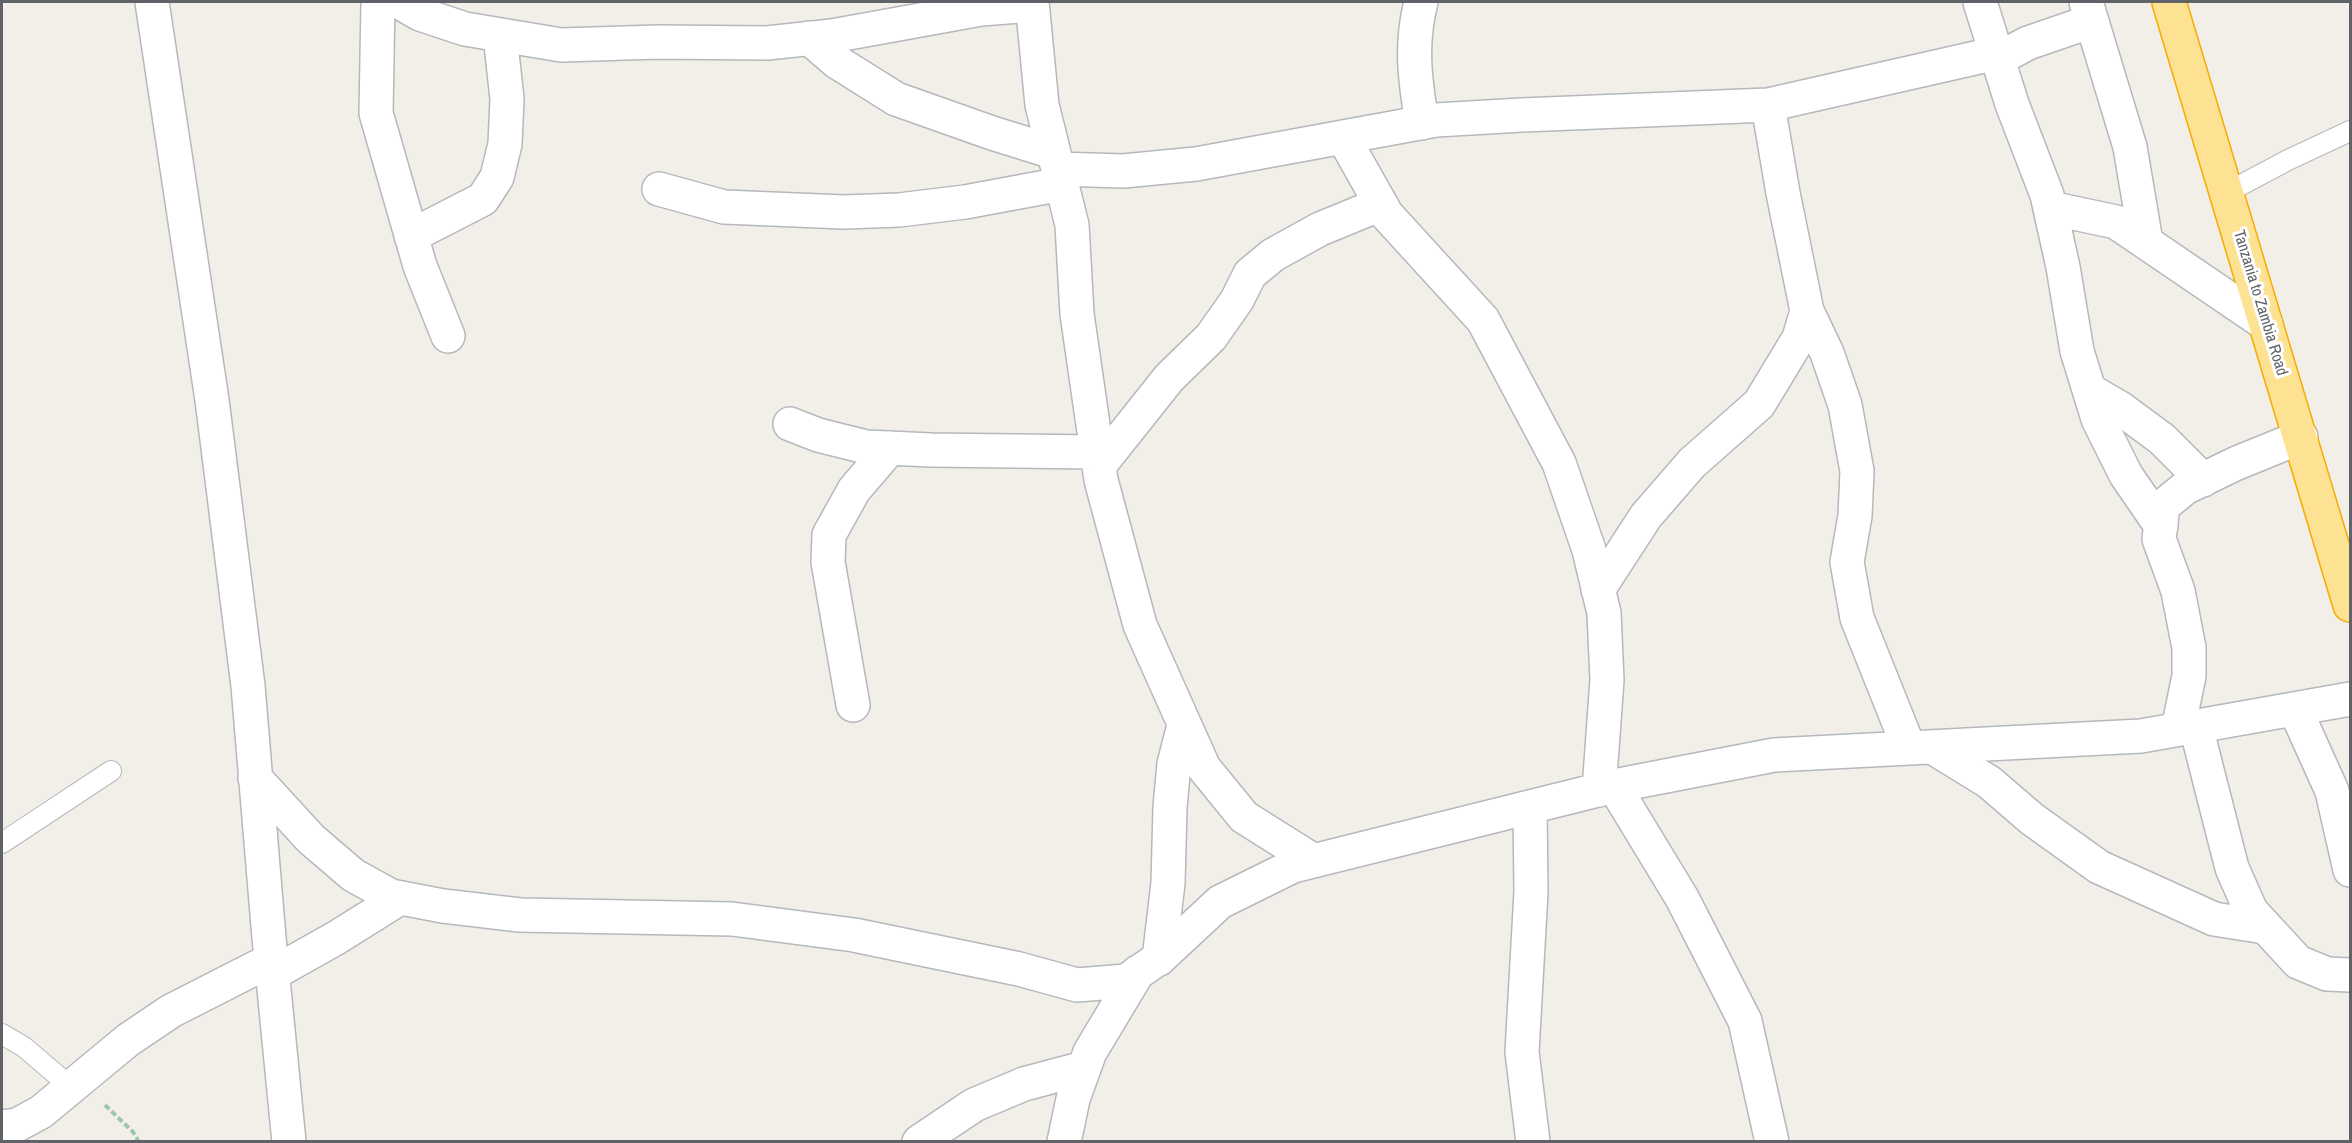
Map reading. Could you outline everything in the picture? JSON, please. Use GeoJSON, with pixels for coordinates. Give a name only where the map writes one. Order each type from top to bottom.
{"type":"FeatureCollection","features":[{"type":"Feature","properties":{"kind":"highway","name":"Tanzania to Zambia Road"},"geometry":{"type":"LineString","coordinates":[[2169,2],[2350,605]]}},
{"type":"Feature","properties":{"kind":"street"},"geometry":{"type":"LineString","coordinates":[[152,2],[212,400],[248,686],[271,967],[289,1142]]}},
{"type":"Feature","properties":{"kind":"street"},"geometry":{"type":"LineString","coordinates":[[378,2],[376,113],[420,266],[448,336]]}},
{"type":"Feature","properties":{"kind":"street"},"geometry":{"type":"LineString","coordinates":[[399,2],[420,14],[454,25],[561,45],[658,42],[767,43],[883,28],[981,9],[1032,3],[1042,105],[1072,225],[1077,314],[1101,480],[1140,625],[1204,768],[1244,817],[1314,861]]}},
{"type":"Feature","properties":{"kind":"street"},"geometry":{"type":"LineString","coordinates":[[1421,2],[1415,23],[1413,64],[1422,123]]}},
{"type":"Feature","properties":{"kind":"street"},"geometry":{"type":"LineString","coordinates":[[1980,2],[2050,208],[2063,267],[2077,351],[2098,419],[2126,475],[2161,526]]}},
{"type":"Feature","properties":{"kind":"street"},"geometry":{"type":"LineString","coordinates":[[659,189],[724,207],[844,212],[899,210],[965,202],[1058,169],[1123,171],[1196,165],[1422,123],[1522,114],[1768,105],[1997,56],[2028,43],[2089,11],[2130,147],[2145,242]]}},
{"type":"Feature","properties":{"kind":"street"},"geometry":{"type":"LineString","coordinates":[[411,236],[483,199],[497,177],[505,144],[507,99],[500,35]]}},
{"type":"Feature","properties":{"kind":"street"},"geometry":{"type":"LineString","coordinates":[[809,38],[837,62],[896,99],[992,133],[1058,169]]}},
{"type":"Feature","properties":{"kind":"street"},"geometry":{"type":"LineString","coordinates":[[1768,105],[1783,194],[1807,311],[1827,353],[1845,405],[1857,471],[1854,516],[1847,562],[1857,618],[1921,747],[1989,782],[2032,819],[2099,867],[2214,919],[2265,927]]}},
{"type":"Feature","properties":{"kind":"street"},"geometry":{"type":"LineString","coordinates":[[1343,137],[1387,215],[1483,320],[1558,464],[1588,550],[1604,613],[1607,680],[1607,788],[1682,898],[1745,1022],[1772,1142]]}},
{"type":"Feature","properties":{"kind":"street"},"geometry":{"type":"LineString","coordinates":[[1098,459],[1169,378],[1211,337],[1237,300],[1250,274],[1273,255],[1320,229],[1381,204]]}},
{"type":"Feature","properties":{"kind":"street"},"geometry":{"type":"LineString","coordinates":[[2050,208],[2116,222],[2266,324]]}},
{"type":"Feature","properties":{"kind":"street"},"geometry":{"type":"LineString","coordinates":[[1598,590],[1646,516],[1692,463],[1759,404],[1799,338],[1807,311]]}},
{"type":"Feature","properties":{"kind":"street"},"geometry":{"type":"LineString","coordinates":[[2089,390],[2120,408],[2162,439],[2203,480]]}},
{"type":"Feature","properties":{"kind":"street"},"geometry":{"type":"LineString","coordinates":[[790,424],[818,435],[856,444],[890,448],[1098,459]]}},
{"type":"Feature","properties":{"kind":"street"},"geometry":{"type":"LineString","coordinates":[[2301,437],[2185,488],[2163,506],[2159,539],[2178,591],[2189,648],[2187,728],[2232,868],[2251,911],[2298,962],[2327,974],[2350,975]]}},
{"type":"Feature","properties":{"kind":"street"},"geometry":{"type":"LineString","coordinates":[[853,705],[828,562],[829,535],[854,490],[890,448]]}},
{"type":"Feature","properties":{"kind":"street"},"geometry":{"type":"LineString","coordinates":[[255,777],[311,839],[353,875],[391,896],[443,906],[520,915],[732,919],[843,933],[1008,967],[1077,985],[1126,981],[1148,966],[1220,902],[1293,866],[1607,788],[1774,755],[2141,736],[2350,699]]}},
{"type":"Feature","properties":{"kind":"street"},"geometry":{"type":"LineString","coordinates":[[2295,709],[2332,791],[2350,870]]}},
{"type":"Feature","properties":{"kind":"street"},"geometry":{"type":"LineString","coordinates":[[1064,1142],[1073,1099],[1090,1052],[1148,966],[1168,883],[1170,807],[1174,764],[1184,725]]}},
{"type":"Feature","properties":{"kind":"street"},"geometry":{"type":"LineString","coordinates":[[1530,807],[1531,892],[1522,1052],[1533,1142]]}},
{"type":"Feature","properties":{"kind":"street"},"geometry":{"type":"LineString","coordinates":[[2,1127],[17,1125],[41,1113],[128,1040],[171,1011],[336,938],[400,898]]}},
{"type":"Feature","properties":{"kind":"street"},"geometry":{"type":"LineString","coordinates":[[928,1139],[974,1105],[1024,1084],[1084,1068]]}},
{"type":"Feature","properties":{"kind":"lane"},"geometry":{"type":"LineString","coordinates":[[2226,193],[2350,131]]}},
{"type":"Feature","properties":{"kind":"lane"},"geometry":{"type":"LineString","coordinates":[[2,843],[111,771]]}},
{"type":"Feature","properties":{"kind":"lane"},"geometry":{"type":"LineString","coordinates":[[2,1034],[77,1084]]}},
{"type":"Feature","properties":{"kind":"path"},"geometry":{"type":"LineString","coordinates":[[77,1084],[133,1132],[139,1142]]}}]}
